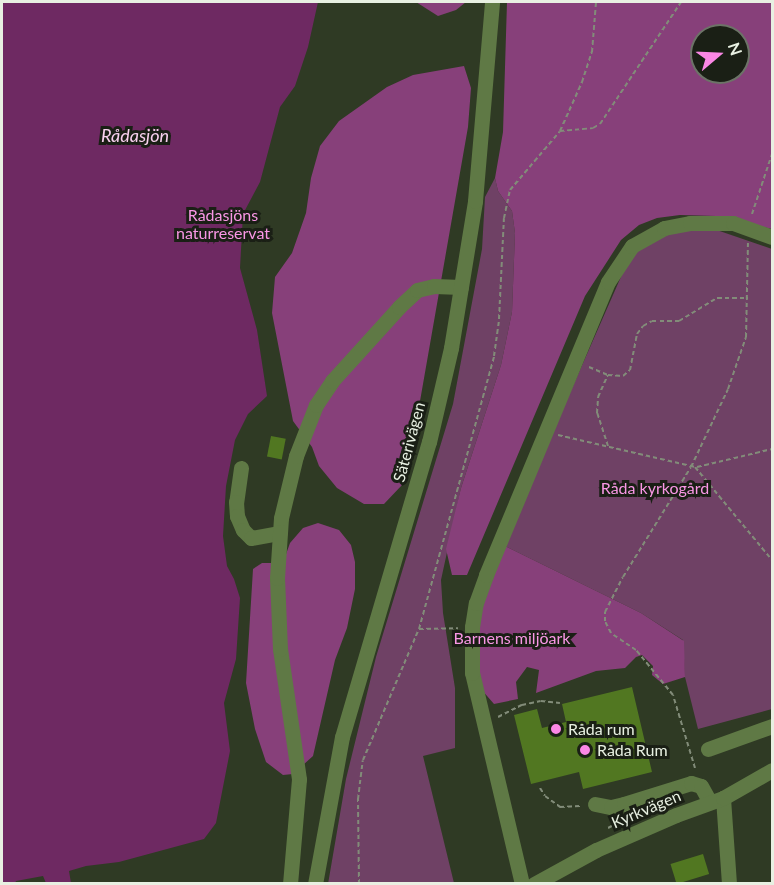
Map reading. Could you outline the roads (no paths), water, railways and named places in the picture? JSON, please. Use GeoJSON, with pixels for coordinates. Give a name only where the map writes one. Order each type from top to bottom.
{"type":"FeatureCollection","features":[{"type":"Feature","properties":{"kind":"street","name":"Säterivägen"},"geometry":{"type":"LineString","coordinates":[[315,884],[342,737],[429,442],[451,348],[475,201],[492,2]]}},
{"type":"Feature","properties":{"kind":"street"},"geometry":{"type":"LineString","coordinates":[[522,884],[472,673],[472,627],[476,603],[544,432],[608,282],[632,246],[664,228],[690,223],[733,223],[772,237]]}},
{"type":"Feature","properties":{"kind":"street"},"geometry":{"type":"LineString","coordinates":[[290,884],[299,790],[276,612],[280,533],[296,456],[316,405],[332,381],[417,290],[434,286],[461,287]]}},
{"type":"Feature","properties":{"kind":"street"},"geometry":{"type":"LineString","coordinates":[[241,468],[236,502],[237,516],[243,530],[251,538],[280,533]]}},
{"type":"Feature","properties":{"kind":"street"},"geometry":{"type":"LineString","coordinates":[[708,749],[772,726]]}},
{"type":"Feature","properties":{"kind":"street","name":"Kyrkvägen"},"geometry":{"type":"LineString","coordinates":[[534,884],[606,845],[717,800],[772,770]]}},
{"type":"Feature","properties":{"kind":"street"},"geometry":{"type":"LineString","coordinates":[[595,804],[611,807],[684,785],[701,786],[717,800],[729,884]]}},
{"type":"Feature","properties":{"kind":"water","name":"Rådasjön"},"geometry":{"type":"Polygon","coordinates":[[[2,2],[318,2],[308,47],[295,86],[280,107],[260,182],[243,214],[240,268],[257,330],[267,396],[248,414],[235,440],[226,486],[223,536],[227,566],[240,598],[236,659],[224,703],[230,751],[216,823],[204,839],[119,862],[86,866],[69,871],[71,883],[46,883],[43,876],[15,883],[2,883],[2,2]]]}},
{"type":"Feature","properties":{"kind":"place","name":"Råda rum"},"geometry":{"type":"Point","coordinates":[556,729]}},
{"type":"Feature","properties":{"kind":"place","name":"Råda Rum"},"geometry":{"type":"Point","coordinates":[585,750]}},
{"type":"Feature","properties":{"kind":"park label","name":"Rådasjöns naturreservat"},"geometry":{"type":"Point","coordinates":[223,224]}},
{"type":"Feature","properties":{"kind":"park label","name":"Råda kyrkogård"},"geometry":{"type":"Point","coordinates":[655,488]}},
{"type":"Feature","properties":{"kind":"park label","name":"Barnens miljöark"},"geometry":{"type":"Point","coordinates":[512,638]}}]}
